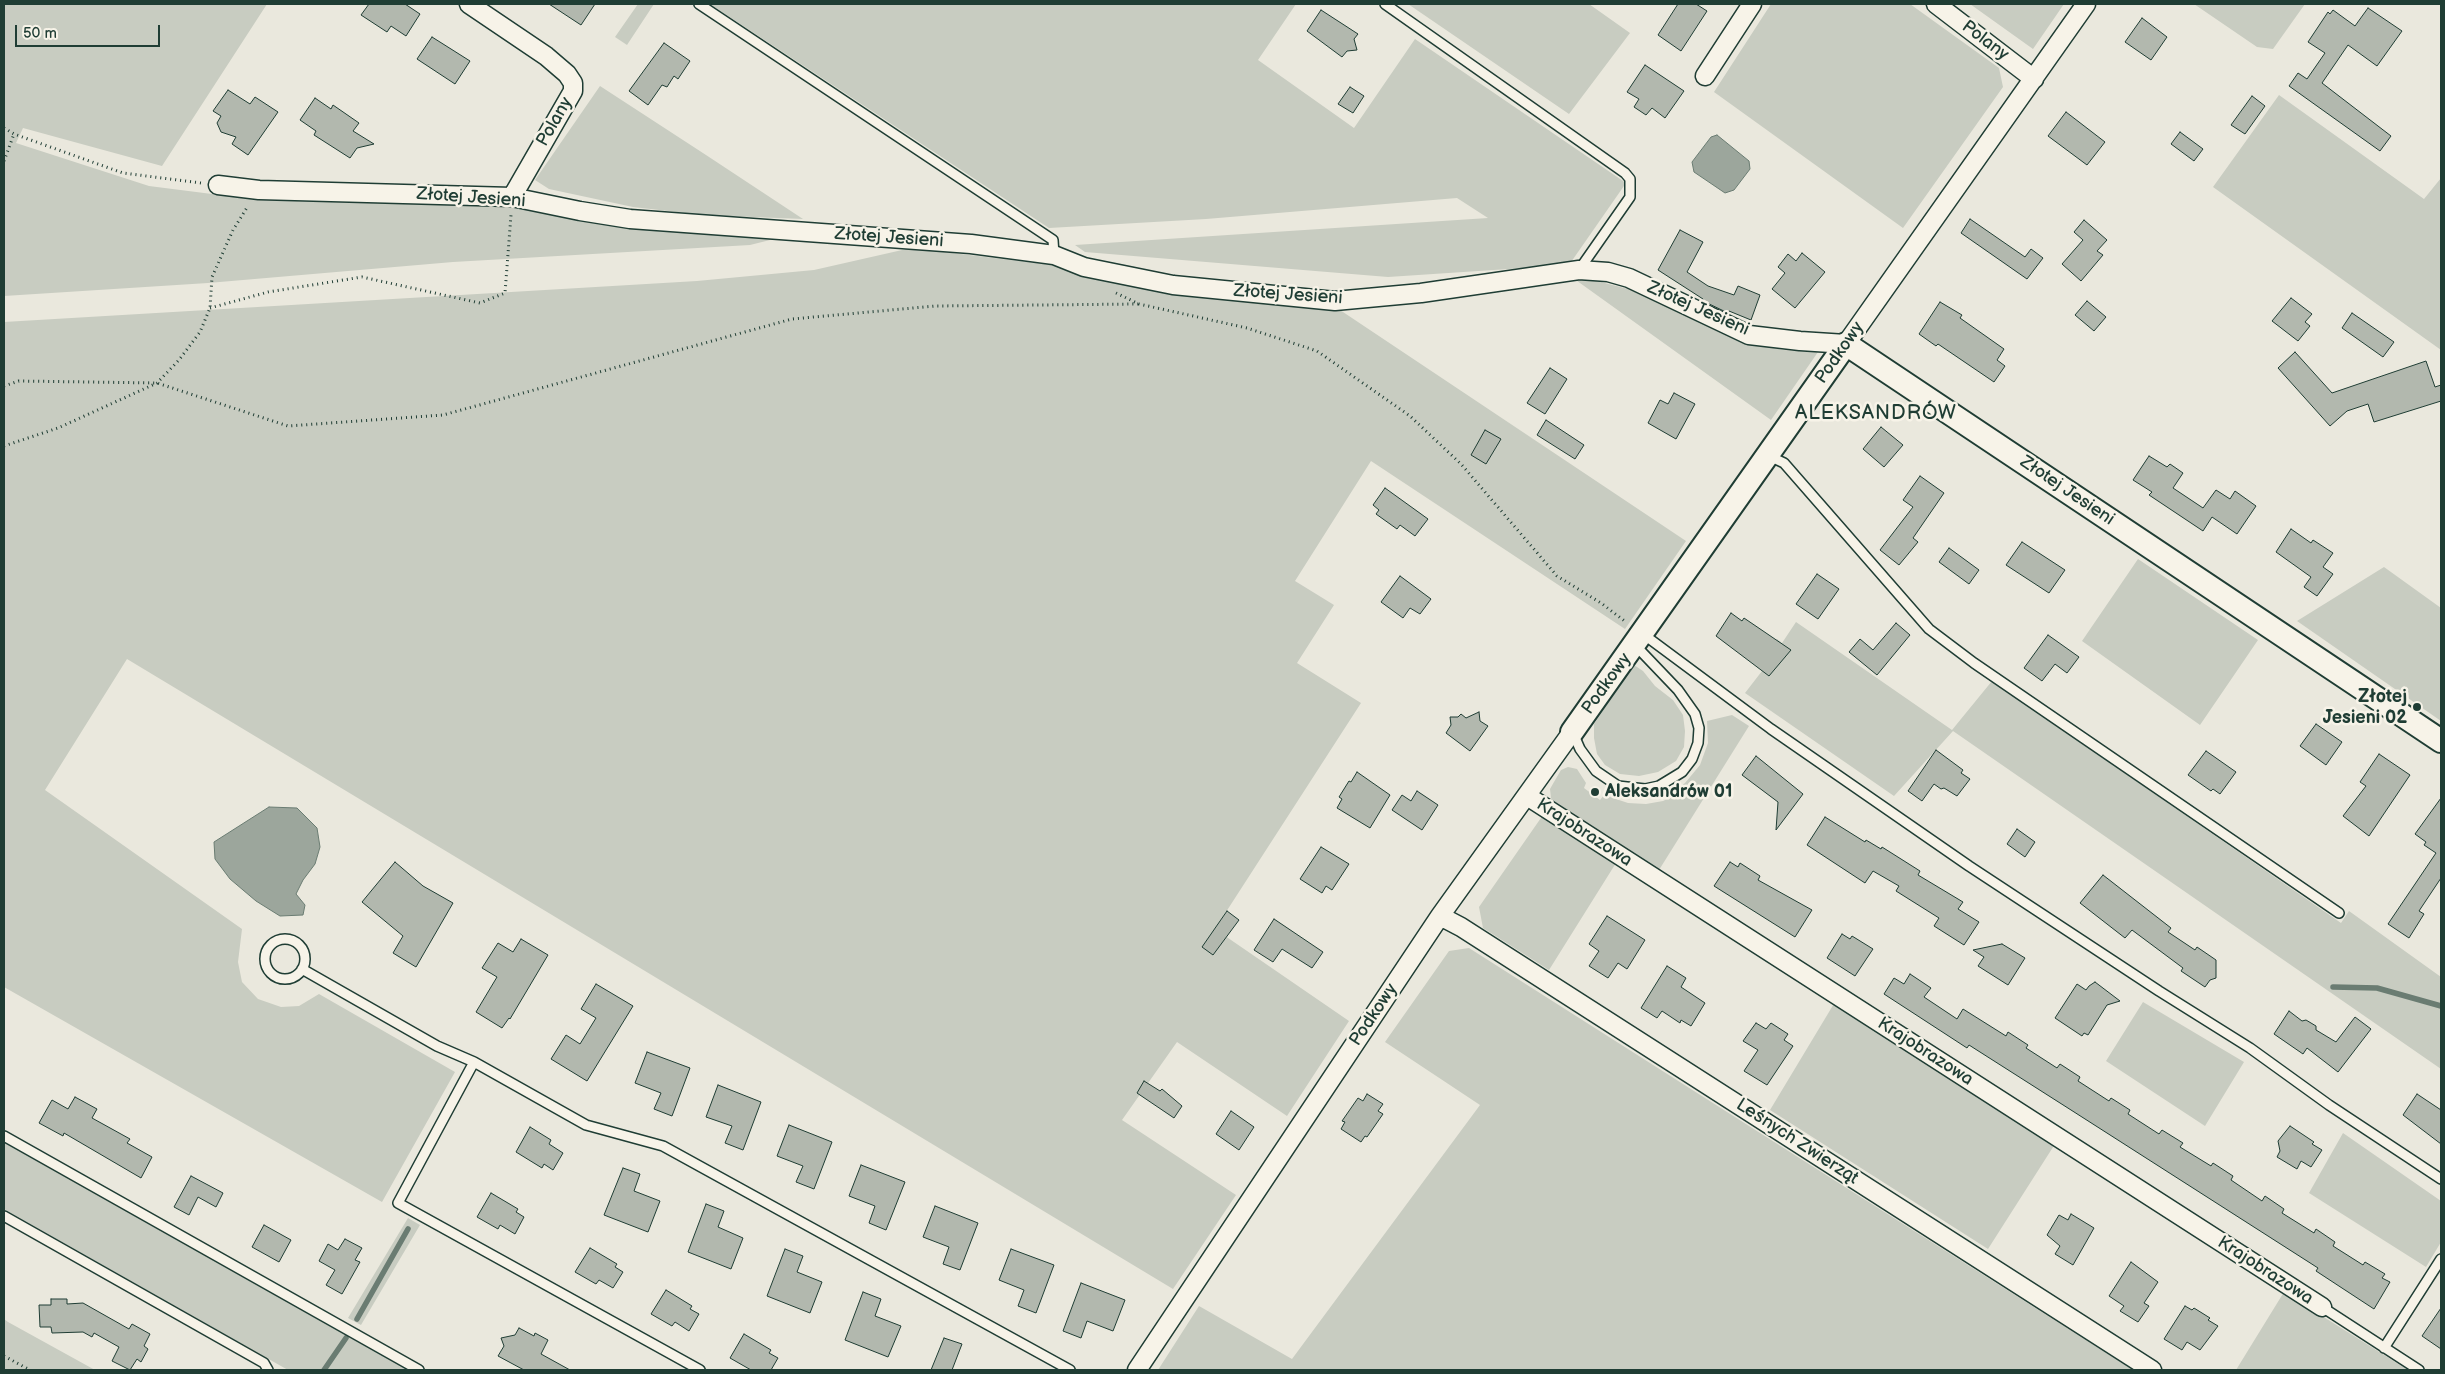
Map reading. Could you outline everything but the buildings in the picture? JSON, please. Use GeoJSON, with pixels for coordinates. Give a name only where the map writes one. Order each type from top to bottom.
{"type":"FeatureCollection","features":[{"type":"Feature","properties":{"kind":"street","name":"Polany"},"geometry":{"type":"LineString","coordinates":[[469,4],[546,56],[567,74],[573,83],[573,91],[512,197]]}},
{"type":"Feature","properties":{"kind":"street"},"geometry":{"type":"LineString","coordinates":[[1705,76],[1752,4]]}},
{"type":"Feature","properties":{"kind":"street","name":"Polany"},"geometry":{"type":"LineString","coordinates":[[1936,4],[2034,79]]}},
{"type":"Feature","properties":{"kind":"street","name":"Podkowy"},"geometry":{"type":"LineString","coordinates":[[1136,1370],[1440,916],[1639,640],[1767,455],[2086,4]]}},
{"type":"Feature","properties":{"kind":"street","name":"Złotej Jesieni"},"geometry":{"type":"LineString","coordinates":[[218,185],[259,190],[512,197],[630,219],[909,238],[1054,256],[1084,267],[1173,285],[1335,301],[1421,293],[1579,270],[1608,272],[1629,278],[1749,335],[1846,344],[2441,741]]}},
{"type":"Feature","properties":{"kind":"street","name":"Krajobrazowa"},"geometry":{"type":"LineString","coordinates":[[1527,796],[2322,1308]]}},
{"type":"Feature","properties":{"kind":"street","name":"Leśnych Zwierząt"},"geometry":{"type":"LineString","coordinates":[[1440,916],[1461,927],[2152,1370]]}},
{"type":"Feature","properties":{"kind":"lane"},"geometry":{"type":"LineString","coordinates":[[699,4],[1052,240],[1054,256]]}},
{"type":"Feature","properties":{"kind":"lane"},"geometry":{"type":"LineString","coordinates":[[1385,4],[1626,173],[1630,179],[1630,197],[1579,270]]}},
{"type":"Feature","properties":{"kind":"lane"},"geometry":{"type":"LineString","coordinates":[[1767,455],[1784,463],[1929,630],[1990,674],[2339,913]]}},
{"type":"Feature","properties":{"kind":"lane"},"geometry":{"type":"LineString","coordinates":[[1572,732],[1580,749],[1596,771],[1618,786],[1645,789],[1658,786],[1682,772],[1692,759],[1698,743],[1698,728],[1695,714],[1639,640]]}},
{"type":"Feature","properties":{"kind":"lane"},"geometry":{"type":"LineString","coordinates":[[1639,640],[1961,861],[2159,992],[2250,1048],[2329,1105],[2441,1179]]}},
{"type":"Feature","properties":{"kind":"lane"},"geometry":{"type":"LineString","coordinates":[[279,939],[293,940],[299,944],[305,956],[302,969],[299,974],[288,978],[283,979],[272,975],[264,959],[268,947],[279,939]]}},
{"type":"Feature","properties":{"kind":"lane"},"geometry":{"type":"LineString","coordinates":[[302,969],[438,1046],[474,1062],[586,1125],[663,1146],[1070,1370]]}},
{"type":"Feature","properties":{"kind":"lane"},"geometry":{"type":"LineString","coordinates":[[474,1062],[398,1203],[700,1370]]}},
{"type":"Feature","properties":{"kind":"lane"},"geometry":{"type":"LineString","coordinates":[[4,1136],[418,1370]]}},
{"type":"Feature","properties":{"kind":"lane"},"geometry":{"type":"LineString","coordinates":[[4,1216],[264,1363],[268,1370]]}},
{"type":"Feature","properties":{"kind":"lane"},"geometry":{"type":"LineString","coordinates":[[2384,1348],[2441,1259]]}},
{"type":"Feature","properties":{"kind":"lane"},"geometry":{"type":"LineString","coordinates":[[2322,1308],[2419,1370]]}},
{"type":"Feature","properties":{"kind":"path"},"geometry":{"type":"LineString","coordinates":[[4,126],[14,134],[123,173],[218,185]]}},
{"type":"Feature","properties":{"kind":"path"},"geometry":{"type":"LineString","coordinates":[[4,160],[14,134]]}},
{"type":"Feature","properties":{"kind":"path"},"geometry":{"type":"LineString","coordinates":[[4,446],[58,428],[157,383],[179,360],[200,332],[210,308],[212,277],[233,230],[259,190]]}},
{"type":"Feature","properties":{"kind":"path"},"geometry":{"type":"LineString","coordinates":[[210,308],[268,292],[362,278],[480,303],[505,294],[512,197]]}},
{"type":"Feature","properties":{"kind":"path"},"geometry":{"type":"LineString","coordinates":[[1114,292],[1139,304]]}},
{"type":"Feature","properties":{"kind":"path"},"geometry":{"type":"LineString","coordinates":[[4,386],[19,381],[157,383],[288,426],[443,415],[792,319],[935,306],[1139,304],[1247,328],[1317,351],[1410,416],[1461,464],[1556,576],[1601,603],[1639,640]]}},
{"type":"Feature","properties":{"kind":"path"},"geometry":{"type":"LineString","coordinates":[[4,1356],[30,1370]]}},
{"type":"Feature","properties":{"kind":"shaded area"},"geometry":{"type":"Polygon","coordinates":[[[4,4],[267,4],[162,166],[23,128],[16,143],[149,186],[259,200],[520,207],[782,237],[750,245],[453,262],[208,283],[4,296],[4,4]]]}},
{"type":"Feature","properties":{"kind":"shaded area"},"geometry":{"type":"Polygon","coordinates":[[[638,4],[654,4],[627,45],[615,37],[638,4]]]}},
{"type":"Feature","properties":{"kind":"shaded area"},"geometry":{"type":"Polygon","coordinates":[[[710,4],[1296,4],[1258,60],[1354,128],[1415,39],[1626,183],[1569,265],[1388,277],[1085,252],[1075,245],[1488,218],[1457,198],[1206,219],[1049,228],[710,4]]]}},
{"type":"Feature","properties":{"kind":"shaded area"},"geometry":{"type":"Polygon","coordinates":[[[1408,4],[1589,4],[1630,33],[1569,114],[1408,4]]]}},
{"type":"Feature","properties":{"kind":"shaded area"},"geometry":{"type":"Polygon","coordinates":[[[1771,4],[1910,4],[1999,68],[2003,87],[1903,228],[1714,92],[1771,4]]]}},
{"type":"Feature","properties":{"kind":"shaded area"},"geometry":{"type":"Polygon","coordinates":[[[1970,4],[2064,4],[2033,49],[1970,4]]]}},
{"type":"Feature","properties":{"kind":"shaded area"},"geometry":{"type":"Polygon","coordinates":[[[2194,4],[2305,4],[2273,49],[2257,47],[2194,4]]]}},
{"type":"Feature","properties":{"kind":"shaded area"},"geometry":{"type":"Polygon","coordinates":[[[600,86],[803,219],[703,215],[633,207],[549,189],[535,180],[600,86]]]}},
{"type":"Feature","properties":{"kind":"shaded area"},"geometry":{"type":"Polygon","coordinates":[[[2279,95],[2424,199],[2441,178],[2441,350],[2213,187],[2279,95]]]}},
{"type":"Feature","properties":{"kind":"shaded area"},"geometry":{"type":"Polygon","coordinates":[[[1717,135],[1749,161],[1750,169],[1734,190],[1725,193],[1694,172],[1692,162],[1711,137],[1717,135]]]}},
{"type":"Feature","properties":{"kind":"shaded area"},"geometry":{"type":"Polygon","coordinates":[[[911,248],[1052,265],[1104,281],[1337,308],[1686,541],[1625,629],[1371,461],[1295,581],[1334,605],[1297,663],[1361,703],[1215,929],[1349,1021],[1287,1116],[1177,1042],[1122,1120],[1236,1195],[1173,1289],[127,659],[45,790],[242,929],[238,962],[242,982],[258,999],[281,1007],[299,1006],[319,994],[455,1072],[382,1202],[4,987],[4,322],[697,281],[814,270],[911,248]]]}},
{"type":"Feature","properties":{"kind":"shaded area"},"geometry":{"type":"Polygon","coordinates":[[[1573,278],[1593,280],[1628,289],[1751,343],[1783,350],[1818,352],[1771,420],[1573,278]]]}},
{"type":"Feature","properties":{"kind":"shaded area"},"geometry":{"type":"Polygon","coordinates":[[[2138,559],[2258,640],[2200,725],[2082,641],[2138,559]]]}},
{"type":"Feature","properties":{"kind":"shaded area"},"geometry":{"type":"Polygon","coordinates":[[[2384,567],[2441,608],[2441,721],[2297,621],[2384,567]]]}},
{"type":"Feature","properties":{"kind":"shaded area"},"geometry":{"type":"Polygon","coordinates":[[[1796,622],[1952,730],[1992,681],[2341,923],[2349,911],[2441,977],[2441,1069],[1953,731],[1894,796],[1745,693],[1762,671],[1756,666],[1777,639],[1782,643],[1796,622]]]}},
{"type":"Feature","properties":{"kind":"shaded area"},"geometry":{"type":"Polygon","coordinates":[[[1634,665],[1643,671],[1655,686],[1673,700],[1683,715],[1685,731],[1684,747],[1676,761],[1658,772],[1639,776],[1620,774],[1605,765],[1597,754],[1594,738],[1594,724],[1634,665]]]}},
{"type":"Feature","properties":{"kind":"shaded area"},"geometry":{"type":"Polygon","coordinates":[[[1732,715],[1749,726],[1659,870],[1555,804],[1551,798],[1550,789],[1561,770],[1568,767],[1577,769],[1586,783],[1584,788],[1600,800],[1604,795],[1628,803],[1646,804],[1663,801],[1678,794],[1676,790],[1685,783],[1700,765],[1708,743],[1707,721],[1732,715]]]}},
{"type":"Feature","properties":{"kind":"shaded area"},"geometry":{"type":"Polygon","coordinates":[[[269,807],[297,808],[317,828],[320,847],[315,864],[303,880],[296,894],[305,905],[303,915],[280,916],[256,901],[230,879],[215,859],[214,842],[269,807]]]}},
{"type":"Feature","properties":{"kind":"shaded area"},"geometry":{"type":"Polygon","coordinates":[[[1543,815],[1616,863],[1549,970],[1483,928],[1479,907],[1543,815]]]}},
{"type":"Feature","properties":{"kind":"shaded area"},"geometry":{"type":"Polygon","coordinates":[[[1469,948],[2133,1370],[1158,1370],[1199,1306],[1292,1359],[1480,1105],[1385,1042],[1449,951],[1469,948]]]}},
{"type":"Feature","properties":{"kind":"shaded area"},"geometry":{"type":"Polygon","coordinates":[[[1835,1002],[2055,1144],[1988,1249],[1770,1110],[1835,1002]]]}},
{"type":"Feature","properties":{"kind":"shaded area"},"geometry":{"type":"Polygon","coordinates":[[[2143,1002],[2244,1062],[2205,1126],[2106,1061],[2143,1002]]]}},
{"type":"Feature","properties":{"kind":"shaded area"},"geometry":{"type":"Polygon","coordinates":[[[2343,1133],[2441,1201],[2441,1242],[2426,1267],[2309,1193],[2343,1133]]]}},
{"type":"Feature","properties":{"kind":"shaded area"},"geometry":{"type":"Polygon","coordinates":[[[4,1141],[411,1370],[288,1370],[4,1209],[4,1141]]]}},
{"type":"Feature","properties":{"kind":"shaded area"},"geometry":{"type":"Polygon","coordinates":[[[408,1218],[420,1225],[361,1325],[348,1318],[408,1218]]]}},
{"type":"Feature","properties":{"kind":"shaded area"},"geometry":{"type":"Polygon","coordinates":[[[2284,1292],[2408,1370],[2236,1370],[2284,1292]]]}},
{"type":"Feature","properties":{"kind":"shaded area"},"geometry":{"type":"Polygon","coordinates":[[[4,1319],[8,1322],[95,1370],[4,1370],[4,1319]]]}},
{"type":"Feature","properties":{"kind":"waterway"},"geometry":{"type":"LineString","coordinates":[[2333,987],[2377,988],[2441,1006]]}},
{"type":"Feature","properties":{"kind":"waterway"},"geometry":{"type":"LineString","coordinates":[[357,1319],[408,1229]]}},
{"type":"Feature","properties":{"kind":"waterway"},"geometry":{"type":"LineString","coordinates":[[324,1370],[346,1338]]}},
{"type":"Feature","properties":{"kind":"place","name":"Złotej Jesieni 02"},"geometry":{"type":"Point","coordinates":[2417,707]}},
{"type":"Feature","properties":{"kind":"place","name":"Aleksandrów 01"},"geometry":{"type":"Point","coordinates":[1595,792]}},
{"type":"Feature","properties":{"kind":"district","name":"ALEKSANDRÓW"},"geometry":{"type":"Point","coordinates":[1876,414]}}]}
